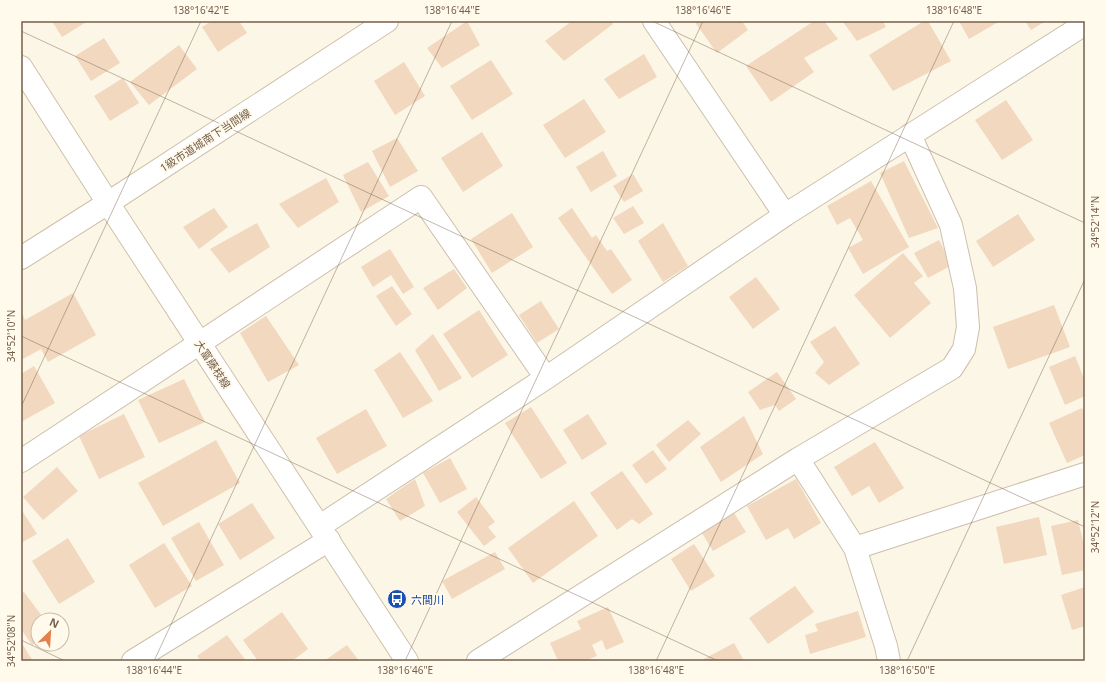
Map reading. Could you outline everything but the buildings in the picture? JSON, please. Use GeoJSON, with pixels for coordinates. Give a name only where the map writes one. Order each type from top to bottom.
{"type":"FeatureCollection","features":[{"type":"Feature","properties":{"kind":"street","name":"1級市道城南下当間線"},"geometry":{"type":"LineString","coordinates":[[21,258],[387,21]]}},
{"type":"Feature","properties":{"kind":"street"},"geometry":{"type":"LineString","coordinates":[[654,21],[785,215]]}},
{"type":"Feature","properties":{"kind":"street"},"geometry":{"type":"LineString","coordinates":[[133,661],[324,533],[546,378],[785,215],[1085,24]]}},
{"type":"Feature","properties":{"kind":"street","name":"大富藤枝線"},"geometry":{"type":"LineString","coordinates":[[21,67],[407,661]]}},
{"type":"Feature","properties":{"kind":"street"},"geometry":{"type":"LineString","coordinates":[[478,661],[798,459],[952,368],[964,349],[968,327],[965,288],[952,226],[910,135]]}},
{"type":"Feature","properties":{"kind":"street"},"geometry":{"type":"LineString","coordinates":[[21,461],[421,197],[546,378]]}},
{"type":"Feature","properties":{"kind":"street"},"geometry":{"type":"LineString","coordinates":[[798,459],[855,548],[886,646],[889,661]]}},
{"type":"Feature","properties":{"kind":"street"},"geometry":{"type":"LineString","coordinates":[[855,548],[1085,474]]}},
{"type":"Feature","properties":{"kind":"place","name":"六間川"},"geometry":{"type":"Point","coordinates":[397,599]}}]}
